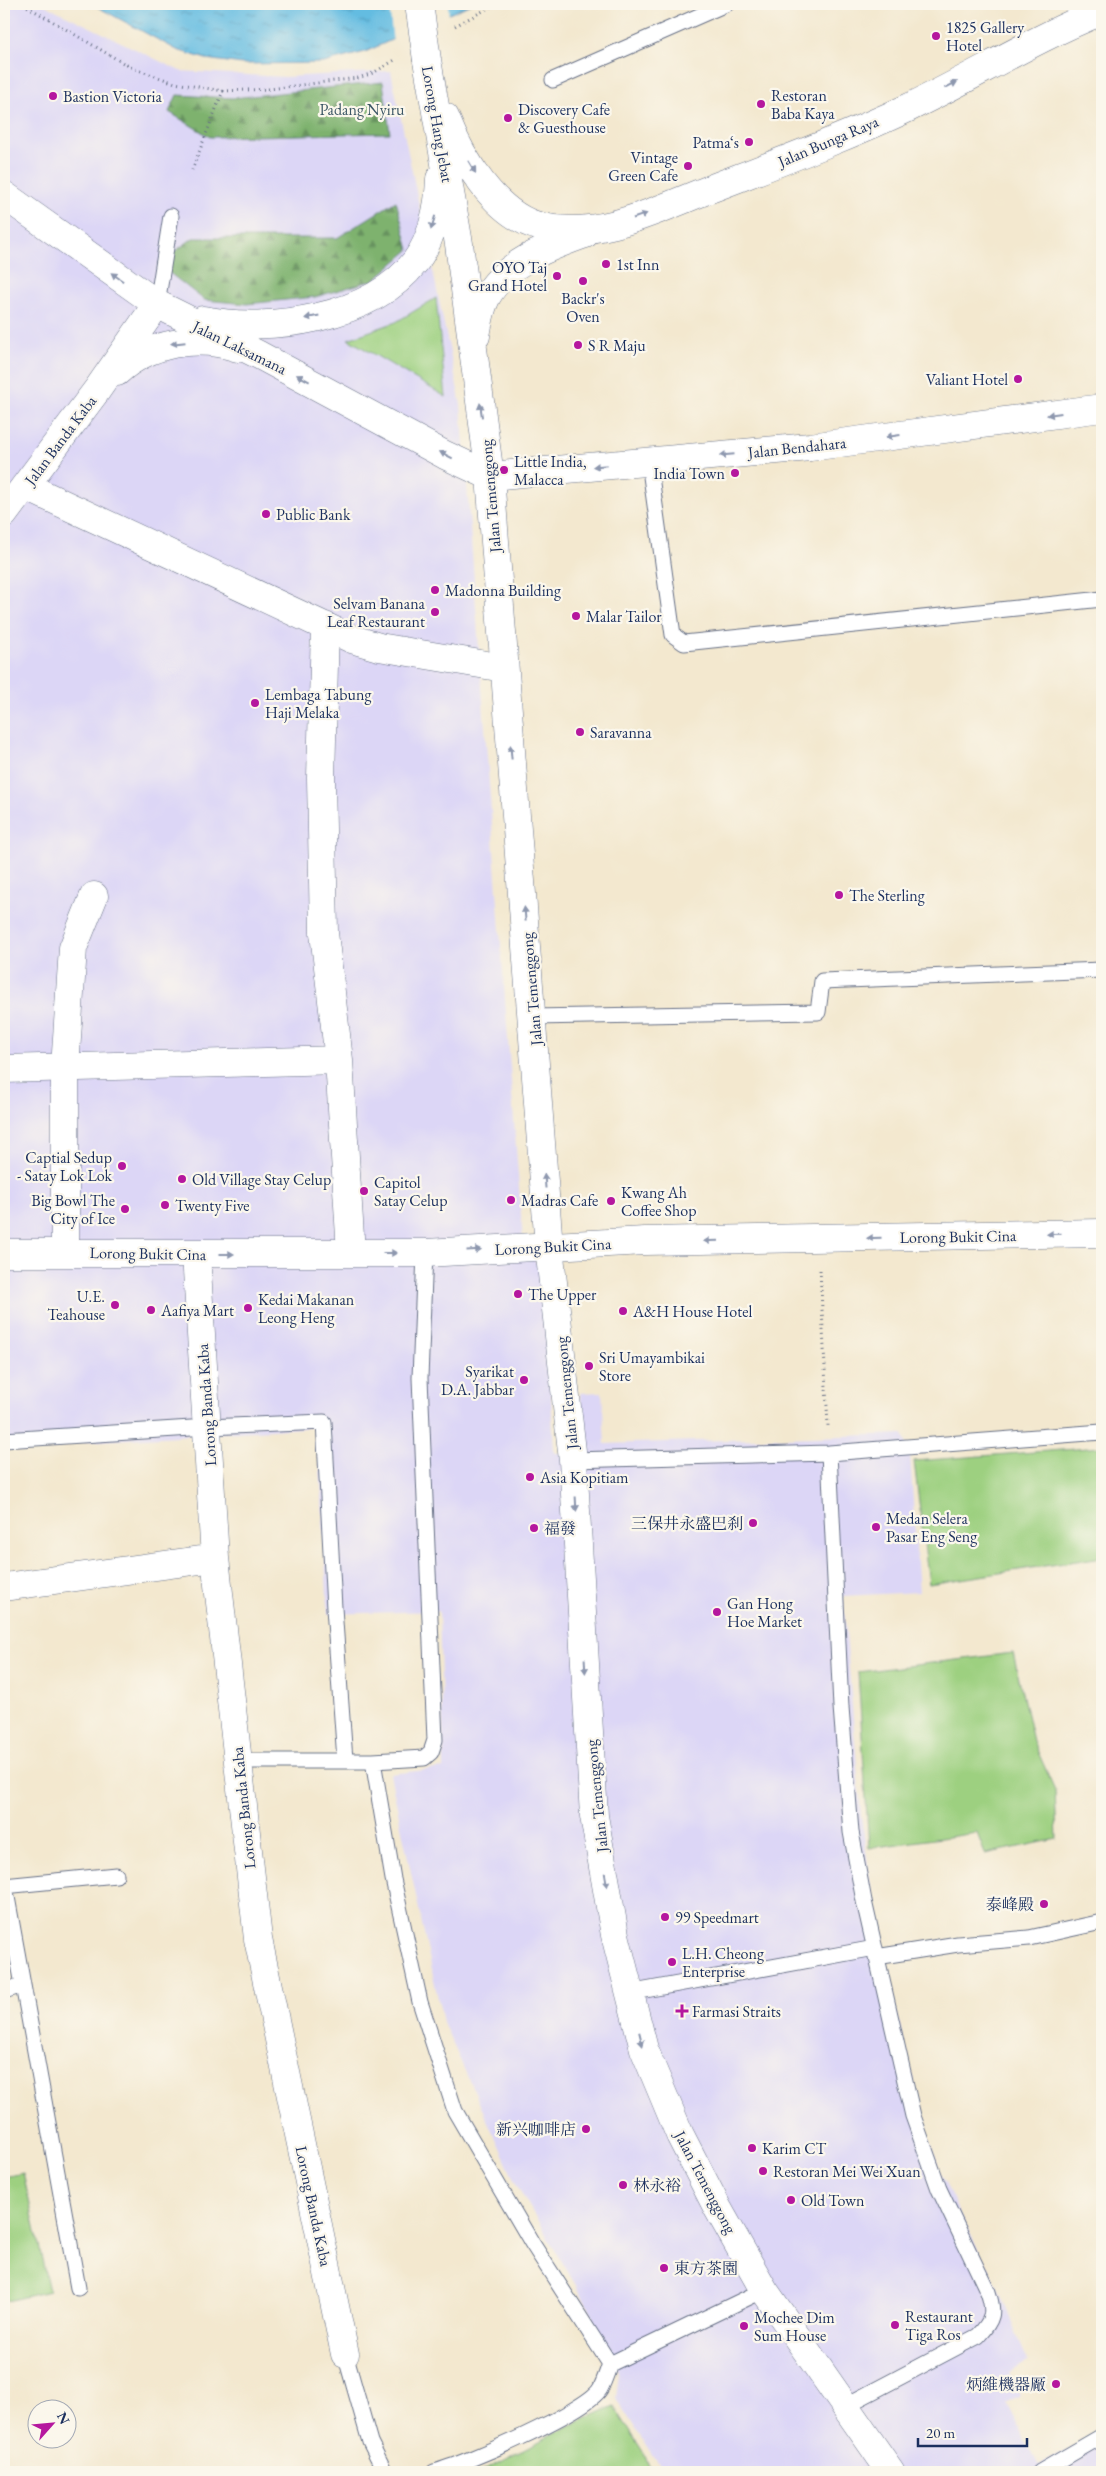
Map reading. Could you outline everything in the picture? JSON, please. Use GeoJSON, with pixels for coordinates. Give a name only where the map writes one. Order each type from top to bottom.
{"type":"FeatureCollection","features":[{"type":"Feature","properties":{"kind":"street","name":"Lorong Hang Jebat"},"geometry":{"type":"LineString","coordinates":[[419,4],[428,68],[459,244]]}},
{"type":"Feature","properties":{"kind":"street","name":"Jalan Bunga Raya"},"geometry":{"type":"LineString","coordinates":[[428,68],[449,126],[474,170],[494,198],[515,216],[541,227],[569,231],[608,226],[796,155],[908,108],[1096,10]]}},
{"type":"Feature","properties":{"kind":"street"},"geometry":{"type":"LineString","coordinates":[[165,309],[223,324],[270,325],[341,311],[378,293],[415,263],[426,243],[435,215],[440,182],[441,140]]}},
{"type":"Feature","properties":{"kind":"street","name":"Jalan Laksamana"},"geometry":{"type":"LineString","coordinates":[[4,196],[165,309],[259,355],[445,455],[490,476]]}},
{"type":"Feature","properties":{"kind":"street"},"geometry":{"type":"LineString","coordinates":[[473,350],[486,298],[504,275],[523,260],[558,244],[608,226]]}},
{"type":"Feature","properties":{"kind":"street","name":"Jalan Temenggong"},"geometry":{"type":"LineString","coordinates":[[459,244],[490,476],[533,1017],[549,1247],[573,1460],[594,1816],[615,1935],[644,2048],[680,2135],[717,2207],[764,2290],[891,2472]]}},
{"type":"Feature","properties":{"kind":"street","name":"Jalan Banda Kaba"},"geometry":{"type":"LineString","coordinates":[[4,514],[97,390],[165,309]]}},
{"type":"Feature","properties":{"kind":"street","name":"Jalan Banda Kaba"},"geometry":{"type":"LineString","coordinates":[[97,390],[125,365],[150,350],[173,343],[202,342],[226,344],[259,355]]}},
{"type":"Feature","properties":{"kind":"street","name":"Jalan Bendahara"},"geometry":{"type":"LineString","coordinates":[[490,476],[810,447],[1102,408]]}},
{"type":"Feature","properties":{"kind":"street"},"geometry":{"type":"LineString","coordinates":[[25,486],[352,639],[379,647],[504,668]]}},
{"type":"Feature","properties":{"kind":"street"},"geometry":{"type":"LineString","coordinates":[[324,626],[321,778],[324,933],[339,1060],[351,1253]]}},
{"type":"Feature","properties":{"kind":"street"},"geometry":{"type":"LineString","coordinates":[[64,1252],[65,1068],[73,948],[94,896]]}},
{"type":"Feature","properties":{"kind":"street"},"geometry":{"type":"LineString","coordinates":[[4,1069],[339,1060]]}},
{"type":"Feature","properties":{"kind":"street","name":"Lorong Bukit Cina"},"geometry":{"type":"LineString","coordinates":[[4,1253],[425,1253],[645,1242],[1102,1233]]}},
{"type":"Feature","properties":{"kind":"street","name":"Lorong Banda Kaba"},"geometry":{"type":"LineString","coordinates":[[196,1254],[215,1558],[258,1939],[345,2354]]}},
{"type":"Feature","properties":{"kind":"street"},"geometry":{"type":"LineString","coordinates":[[4,1587],[215,1558]]}},
{"type":"Feature","properties":{"kind":"lane"},"geometry":{"type":"LineString","coordinates":[[553,80],[726,4]]}},
{"type":"Feature","properties":{"kind":"lane"},"geometry":{"type":"LineString","coordinates":[[165,309],[171,216]]}},
{"type":"Feature","properties":{"kind":"lane"},"geometry":{"type":"LineString","coordinates":[[649,462],[673,634],[684,642],[1102,599]]}},
{"type":"Feature","properties":{"kind":"lane"},"geometry":{"type":"LineString","coordinates":[[533,1017],[818,1012],[822,981],[1102,970]]}},
{"type":"Feature","properties":{"kind":"lane"},"geometry":{"type":"LineString","coordinates":[[238,1761],[373,1761],[424,1758],[431,1752],[435,1740],[420,1378],[425,1253]]}},
{"type":"Feature","properties":{"kind":"lane"},"geometry":{"type":"LineString","coordinates":[[4,1440],[207,1426],[324,1422],[334,1608],[345,1760]]}},
{"type":"Feature","properties":{"kind":"lane"},"geometry":{"type":"LineString","coordinates":[[573,1460],[829,1453],[1102,1432]]}},
{"type":"Feature","properties":{"kind":"lane"},"geometry":{"type":"LineString","coordinates":[[829,1453],[841,1707],[852,1832],[875,1953],[913,2116],[939,2189],[988,2292],[993,2308],[989,2324],[978,2336],[845,2406]]}},
{"type":"Feature","properties":{"kind":"lane"},"geometry":{"type":"LineString","coordinates":[[373,1761],[393,1879],[420,2002],[455,2111],[532,2243],[610,2364]]}},
{"type":"Feature","properties":{"kind":"lane"},"geometry":{"type":"LineString","coordinates":[[78,2288],[4,1886],[116,1875]]}},
{"type":"Feature","properties":{"kind":"lane"},"geometry":{"type":"LineString","coordinates":[[629,1993],[875,1953],[1029,1938],[1102,1922]]}},
{"type":"Feature","properties":{"kind":"lane"},"geometry":{"type":"LineString","coordinates":[[4,1991],[23,1985]]}},
{"type":"Feature","properties":{"kind":"lane"},"geometry":{"type":"LineString","coordinates":[[434,2472],[502,2447],[579,2406],[600,2390],[610,2364],[764,2290]]}},
{"type":"Feature","properties":{"kind":"lane"},"geometry":{"type":"LineString","coordinates":[[345,2354],[370,2442],[385,2472]]}},
{"type":"Feature","properties":{"kind":"lane"},"geometry":{"type":"LineString","coordinates":[[1040,2472],[1102,2436]]}},
{"type":"Feature","properties":{"kind":"path"},"geometry":{"type":"LineString","coordinates":[[23,4],[130,67],[175,83],[223,91],[269,89],[358,78],[373,73],[397,59]]}},
{"type":"Feature","properties":{"kind":"path"},"geometry":{"type":"LineString","coordinates":[[446,31],[496,4]]}},
{"type":"Feature","properties":{"kind":"path"},"geometry":{"type":"LineString","coordinates":[[192,170],[223,91]]}},
{"type":"Feature","properties":{"kind":"path"},"geometry":{"type":"LineString","coordinates":[[819,1240],[829,1453]]}},
{"type":"Feature","properties":{"kind":"shaded area"},"geometry":{"type":"Polygon","coordinates":[[[4,4],[43,4],[180,71],[285,77],[391,71],[461,405],[523,1242],[545,1276],[554,1453],[585,1453],[580,1393],[602,1392],[605,1444],[903,1434],[910,1455],[919,1592],[843,1596],[861,1815],[878,1937],[916,2091],[938,2167],[958,2211],[995,2281],[1028,2362],[1009,2372],[1020,2396],[1007,2404],[1038,2465],[1102,2433],[1102,2472],[663,2472],[616,2398],[619,2371],[581,2294],[516,2184],[443,2022],[390,1774],[444,1768],[439,1611],[328,1614],[318,1427],[4,1447],[4,4]]]}},
{"type":"Feature","properties":{"kind":"green space","name":"Padang Nyiru"},"geometry":{"type":"Polygon","coordinates":[[[383,82],[390,133],[210,137],[169,112],[177,95],[233,98],[383,82]]]}},
{"type":"Feature","properties":{"kind":"green space"},"geometry":{"type":"Polygon","coordinates":[[[396,201],[409,250],[374,280],[315,297],[247,304],[204,300],[158,264],[193,238],[337,238],[396,201]]]}},
{"type":"Feature","properties":{"kind":"green space"},"geometry":{"type":"Polygon","coordinates":[[[436,298],[446,397],[348,339],[396,322],[436,298]]]}},
{"type":"Feature","properties":{"kind":"green space"},"geometry":{"type":"Polygon","coordinates":[[[1102,1447],[1102,1557],[929,1584],[914,1461],[1102,1447]]]}},
{"type":"Feature","properties":{"kind":"green space"},"geometry":{"type":"Polygon","coordinates":[[[1013,1653],[1033,1741],[1055,1790],[1057,1839],[985,1854],[977,1833],[869,1848],[858,1672],[1013,1653]]]}},
{"type":"Feature","properties":{"kind":"green space"},"geometry":{"type":"Polygon","coordinates":[[[23,2173],[49,2291],[4,2302],[4,2177],[23,2173]]]}},
{"type":"Feature","properties":{"kind":"green space"},"geometry":{"type":"Polygon","coordinates":[[[614,2406],[645,2455],[651,2472],[482,2472],[567,2427],[614,2406]]]}},
{"type":"Feature","properties":{"kind":"water"},"geometry":{"type":"Polygon","coordinates":[[[92,4],[471,4],[365,52],[323,63],[242,64],[206,59],[177,50],[92,4]]]}},
{"type":"Feature","properties":{"kind":"pier"},"geometry":{"type":"Polygon","coordinates":[[[389,4],[448,4],[449,18],[393,43],[389,4]]]}},
{"type":"Feature","properties":{"kind":"place","name":"1825 Gallery Hotel"},"geometry":{"type":"Point","coordinates":[936,36]}},
{"type":"Feature","properties":{"kind":"place","name":"Bastion Victoria"},"geometry":{"type":"Point","coordinates":[53,96]}},
{"type":"Feature","properties":{"kind":"place","name":"Restoran Baba Kaya"},"geometry":{"type":"Point","coordinates":[761,104]}},
{"type":"Feature","properties":{"kind":"place","name":"Discovery Cafe & Guesthouse"},"geometry":{"type":"Point","coordinates":[508,118]}},
{"type":"Feature","properties":{"kind":"place","name":"Patma‘s"},"geometry":{"type":"Point","coordinates":[749,142]}},
{"type":"Feature","properties":{"kind":"place","name":"Vintage Green Cafe"},"geometry":{"type":"Point","coordinates":[688,166]}},
{"type":"Feature","properties":{"kind":"place","name":"1st Inn"},"geometry":{"type":"Point","coordinates":[606,264]}},
{"type":"Feature","properties":{"kind":"place","name":"OYO Taj Grand Hotel"},"geometry":{"type":"Point","coordinates":[557,276]}},
{"type":"Feature","properties":{"kind":"place","name":"Backr's Oven"},"geometry":{"type":"Point","coordinates":[583,281]}},
{"type":"Feature","properties":{"kind":"place","name":"S R Maju"},"geometry":{"type":"Point","coordinates":[578,345]}},
{"type":"Feature","properties":{"kind":"place","name":"Valiant Hotel"},"geometry":{"type":"Point","coordinates":[1018,379]}},
{"type":"Feature","properties":{"kind":"place","name":"Little India, Malacca"},"geometry":{"type":"Point","coordinates":[504,470]}},
{"type":"Feature","properties":{"kind":"place","name":"India Town"},"geometry":{"type":"Point","coordinates":[735,473]}},
{"type":"Feature","properties":{"kind":"place","name":"Public Bank"},"geometry":{"type":"Point","coordinates":[266,514]}},
{"type":"Feature","properties":{"kind":"place","name":"Madonna Building"},"geometry":{"type":"Point","coordinates":[435,590]}},
{"type":"Feature","properties":{"kind":"place","name":"Selvam Banana Leaf Restaurant"},"geometry":{"type":"Point","coordinates":[435,612]}},
{"type":"Feature","properties":{"kind":"place","name":"Malar Tailor"},"geometry":{"type":"Point","coordinates":[576,616]}},
{"type":"Feature","properties":{"kind":"place","name":"Lembaga Tabung Haji Melaka"},"geometry":{"type":"Point","coordinates":[255,703]}},
{"type":"Feature","properties":{"kind":"place","name":"Saravanna"},"geometry":{"type":"Point","coordinates":[580,732]}},
{"type":"Feature","properties":{"kind":"place","name":"The Sterling"},"geometry":{"type":"Point","coordinates":[839,895]}},
{"type":"Feature","properties":{"kind":"place","name":"Captial Sedup - Satay Lok Lok"},"geometry":{"type":"Point","coordinates":[122,1166]}},
{"type":"Feature","properties":{"kind":"place","name":"Old Village Stay Celup"},"geometry":{"type":"Point","coordinates":[182,1179]}},
{"type":"Feature","properties":{"kind":"place","name":"Capitol Satay Celup"},"geometry":{"type":"Point","coordinates":[364,1191]}},
{"type":"Feature","properties":{"kind":"place","name":"Madras Cafe"},"geometry":{"type":"Point","coordinates":[511,1200]}},
{"type":"Feature","properties":{"kind":"place","name":"Kwang Ah Coffee Shop"},"geometry":{"type":"Point","coordinates":[611,1201]}},
{"type":"Feature","properties":{"kind":"place","name":"Twenty Five"},"geometry":{"type":"Point","coordinates":[165,1205]}},
{"type":"Feature","properties":{"kind":"place","name":"Big Bowl The City of Ice"},"geometry":{"type":"Point","coordinates":[125,1209]}},
{"type":"Feature","properties":{"kind":"place","name":"The Upper"},"geometry":{"type":"Point","coordinates":[518,1294]}},
{"type":"Feature","properties":{"kind":"place","name":"U.E. Teahouse"},"geometry":{"type":"Point","coordinates":[115,1305]}},
{"type":"Feature","properties":{"kind":"place","name":"Kedai Makanan Leong Heng"},"geometry":{"type":"Point","coordinates":[248,1308]}},
{"type":"Feature","properties":{"kind":"place","name":"Aafiya Mart"},"geometry":{"type":"Point","coordinates":[151,1310]}},
{"type":"Feature","properties":{"kind":"place","name":"A&H House Hotel"},"geometry":{"type":"Point","coordinates":[623,1311]}},
{"type":"Feature","properties":{"kind":"place","name":"Sri Umayambikai Store"},"geometry":{"type":"Point","coordinates":[589,1366]}},
{"type":"Feature","properties":{"kind":"place","name":"Syarikat D.A. Jabbar"},"geometry":{"type":"Point","coordinates":[524,1380]}},
{"type":"Feature","properties":{"kind":"place","name":"Asia Kopitiam"},"geometry":{"type":"Point","coordinates":[530,1477]}},
{"type":"Feature","properties":{"kind":"place","name":"三保井永盛巴刹"},"geometry":{"type":"Point","coordinates":[753,1523]}},
{"type":"Feature","properties":{"kind":"place","name":"Medan Selera Pasar Eng Seng"},"geometry":{"type":"Point","coordinates":[876,1527]}},
{"type":"Feature","properties":{"kind":"place","name":"福發"},"geometry":{"type":"Point","coordinates":[534,1528]}},
{"type":"Feature","properties":{"kind":"place","name":"Gan Hong Hoe Market"},"geometry":{"type":"Point","coordinates":[717,1612]}},
{"type":"Feature","properties":{"kind":"place","name":"泰峰殿"},"geometry":{"type":"Point","coordinates":[1044,1904]}},
{"type":"Feature","properties":{"kind":"place","name":"99 Speedmart"},"geometry":{"type":"Point","coordinates":[665,1917]}},
{"type":"Feature","properties":{"kind":"place","name":"L.H. Cheong Enterprise"},"geometry":{"type":"Point","coordinates":[672,1962]}},
{"type":"Feature","properties":{"kind":"place","name":"Farmasi Straits"},"geometry":{"type":"Point","coordinates":[682,2011]}},
{"type":"Feature","properties":{"kind":"place","name":"新兴咖啡店"},"geometry":{"type":"Point","coordinates":[586,2129]}},
{"type":"Feature","properties":{"kind":"place","name":"Karim CT"},"geometry":{"type":"Point","coordinates":[752,2148]}},
{"type":"Feature","properties":{"kind":"place","name":"Restoran Mei Wei Xuan"},"geometry":{"type":"Point","coordinates":[763,2171]}},
{"type":"Feature","properties":{"kind":"place","name":"林永裕"},"geometry":{"type":"Point","coordinates":[623,2185]}},
{"type":"Feature","properties":{"kind":"place","name":"Old Town"},"geometry":{"type":"Point","coordinates":[791,2200]}},
{"type":"Feature","properties":{"kind":"place","name":"東方茶園"},"geometry":{"type":"Point","coordinates":[664,2268]}},
{"type":"Feature","properties":{"kind":"place","name":"Restaurant Tiga Ros"},"geometry":{"type":"Point","coordinates":[895,2325]}},
{"type":"Feature","properties":{"kind":"place","name":"Mochee Dim Sum House"},"geometry":{"type":"Point","coordinates":[744,2326]}},
{"type":"Feature","properties":{"kind":"place","name":"炳維機器厰"},"geometry":{"type":"Point","coordinates":[1056,2384]}}]}
